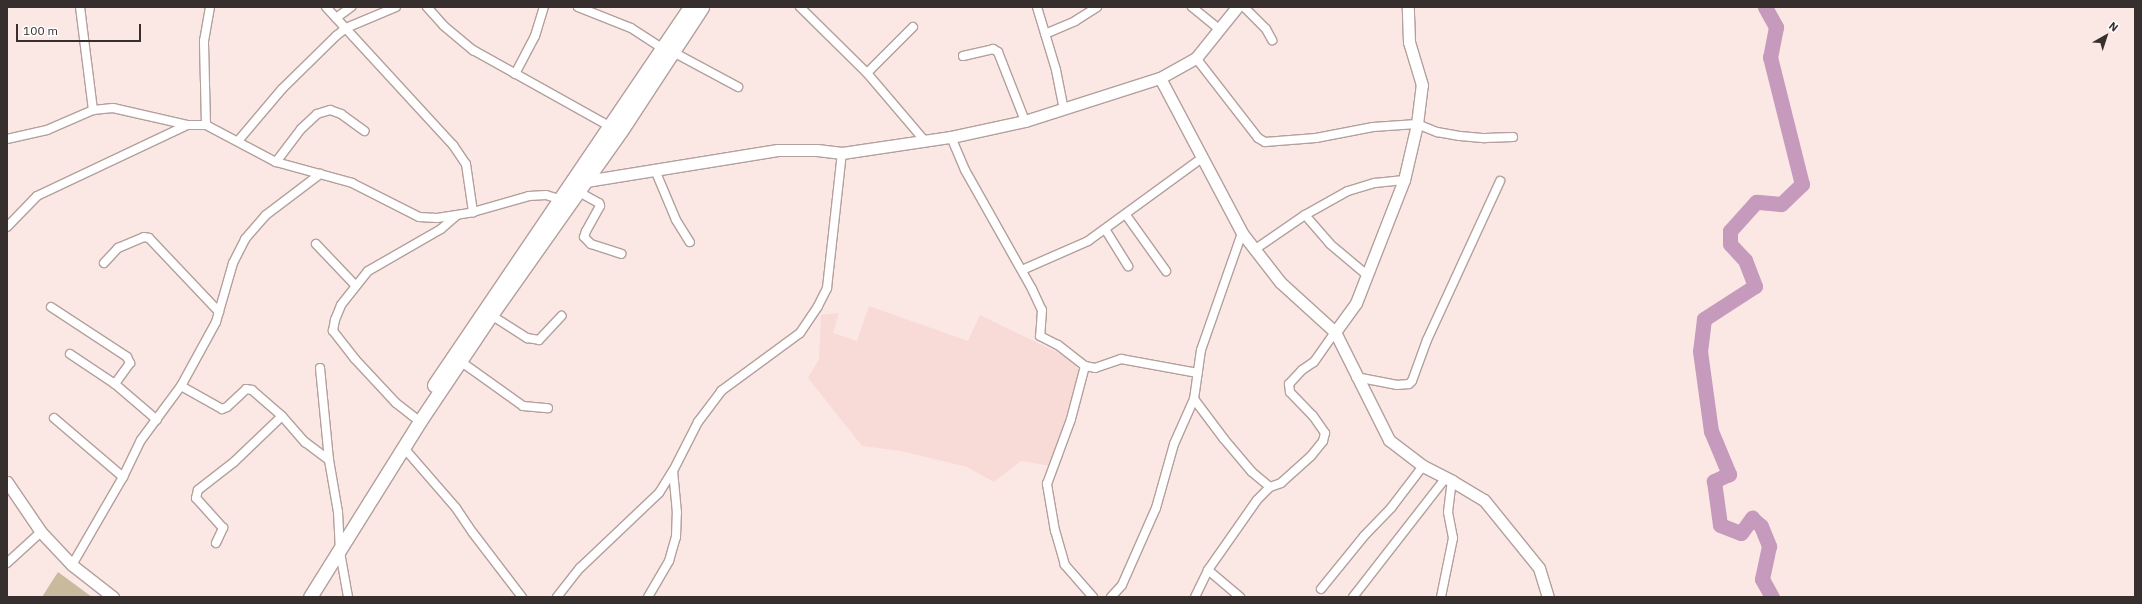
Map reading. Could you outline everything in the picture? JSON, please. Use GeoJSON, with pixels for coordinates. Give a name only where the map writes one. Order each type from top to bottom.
{"type":"FeatureCollection","features":[{"type":"Feature","properties":{"kind":"main road"},"geometry":{"type":"LineString","coordinates":[[310,597],[460,361],[582,186],[667,50],[690,7]]}},
{"type":"Feature","properties":{"kind":"main road"},"geometry":{"type":"LineString","coordinates":[[300,597],[340,536],[452,356],[609,126],[702,7]]}},
{"type":"Feature","properties":{"kind":"street"},"geometry":{"type":"LineString","coordinates":[[80,7],[93,110]]}},
{"type":"Feature","properties":{"kind":"street"},"geometry":{"type":"LineString","coordinates":[[206,125],[204,41],[210,7]]}},
{"type":"Feature","properties":{"kind":"street"},"geometry":{"type":"LineString","coordinates":[[326,7],[453,145],[466,164],[473,212]]}},
{"type":"Feature","properties":{"kind":"street"},"geometry":{"type":"LineString","coordinates":[[336,18],[351,7]]}},
{"type":"Feature","properties":{"kind":"street"},"geometry":{"type":"LineString","coordinates":[[238,141],[282,89],[336,36],[346,28],[396,7]]}},
{"type":"Feature","properties":{"kind":"street"},"geometry":{"type":"LineString","coordinates":[[427,7],[444,26],[473,50],[609,126]]}},
{"type":"Feature","properties":{"kind":"street"},"geometry":{"type":"LineString","coordinates":[[515,74],[534,36],[544,7]]}},
{"type":"Feature","properties":{"kind":"street"},"geometry":{"type":"LineString","coordinates":[[578,7],[631,28],[667,50],[738,87]]}},
{"type":"Feature","properties":{"kind":"street"},"geometry":{"type":"LineString","coordinates":[[800,7],[867,73],[924,140]]}},
{"type":"Feature","properties":{"kind":"street"},"geometry":{"type":"LineString","coordinates":[[1037,7],[1056,70],[1064,110]]}},
{"type":"Feature","properties":{"kind":"street"},"geometry":{"type":"LineString","coordinates":[[1045,34],[1075,21],[1097,7]]}},
{"type":"Feature","properties":{"kind":"street"},"geometry":{"type":"LineString","coordinates":[[1192,7],[1219,29]]}},
{"type":"Feature","properties":{"kind":"street"},"geometry":{"type":"LineString","coordinates":[[582,186],[655,170],[778,150],[817,150],[842,153],[951,137],[1024,121],[1064,110],[1160,78],[1196,58],[1237,7]]}},
{"type":"Feature","properties":{"kind":"street"},"geometry":{"type":"LineString","coordinates":[[1244,7],[1266,29],[1272,40]]}},
{"type":"Feature","properties":{"kind":"street"},"geometry":{"type":"LineString","coordinates":[[1195,597],[1208,570],[1257,500],[1270,488],[1280,483],[1300,466],[1323,441],[1324,433],[1313,416],[1290,392],[1289,384],[1302,370],[1314,362],[1356,303],[1404,180],[1417,124],[1422,85],[1409,42],[1408,7]]}},
{"type":"Feature","properties":{"kind":"street"},"geometry":{"type":"LineString","coordinates":[[867,73],[913,27]]}},
{"type":"Feature","properties":{"kind":"street"},"geometry":{"type":"LineString","coordinates":[[963,56],[993,49],[998,52],[1024,121]]}},
{"type":"Feature","properties":{"kind":"street"},"geometry":{"type":"LineString","coordinates":[[1196,58],[1258,138],[1266,142],[1316,138],[1373,127],[1417,124],[1437,132],[1460,136],[1485,138],[1513,137]]}},
{"type":"Feature","properties":{"kind":"street"},"geometry":{"type":"LineString","coordinates":[[1160,78],[1242,233],[1280,282],[1335,332],[1356,377],[1389,440],[1422,466],[1484,500],[1539,568],[1548,597]]}},
{"type":"Feature","properties":{"kind":"street"},"geometry":{"type":"LineString","coordinates":[[7,139],[47,130],[93,110],[112,108],[187,125],[206,125],[276,162],[352,183],[419,217],[437,218],[473,212],[528,196],[546,195],[559,199]]}},
{"type":"Feature","properties":{"kind":"street"},"geometry":{"type":"LineString","coordinates":[[276,162],[301,129],[317,114],[330,110],[341,114],[364,131]]}},
{"type":"Feature","properties":{"kind":"street"},"geometry":{"type":"LineString","coordinates":[[7,227],[37,196],[187,125]]}},
{"type":"Feature","properties":{"kind":"street"},"geometry":{"type":"LineString","coordinates":[[951,137],[965,170],[1022,270],[1042,310],[1040,336],[1058,345],[1085,366],[1095,368],[1121,360],[1198,373]]}},
{"type":"Feature","properties":{"kind":"street"},"geometry":{"type":"LineString","coordinates":[[557,597],[580,568],[659,493],[673,471],[698,422],[721,390],[800,333],[818,306],[827,288],[842,153]]}},
{"type":"Feature","properties":{"kind":"street"},"geometry":{"type":"LineString","coordinates":[[1022,270],[1088,241],[1202,158]]}},
{"type":"Feature","properties":{"kind":"street"},"geometry":{"type":"LineString","coordinates":[[655,170],[676,220],[690,242]]}},
{"type":"Feature","properties":{"kind":"street"},"geometry":{"type":"LineString","coordinates":[[72,565],[123,476],[141,440],[181,386],[216,322],[233,263],[245,239],[266,215],[320,174]]}},
{"type":"Feature","properties":{"kind":"street"},"geometry":{"type":"LineString","coordinates":[[1254,250],[1305,215],[1348,191],[1375,183],[1404,180]]}},
{"type":"Feature","properties":{"kind":"street"},"geometry":{"type":"LineString","coordinates":[[1356,377],[1397,385],[1410,384],[1427,340],[1500,181]]}},
{"type":"Feature","properties":{"kind":"street"},"geometry":{"type":"LineString","coordinates":[[582,186],[599,203],[600,206],[584,236],[591,244],[621,254]]}},
{"type":"Feature","properties":{"kind":"street"},"geometry":{"type":"LineString","coordinates":[[414,417],[396,403],[355,359],[333,331],[335,320],[341,304],[368,271],[441,229],[458,214]]}},
{"type":"Feature","properties":{"kind":"street"},"geometry":{"type":"LineString","coordinates":[[1126,214],[1166,272]]}},
{"type":"Feature","properties":{"kind":"street"},"geometry":{"type":"LineString","coordinates":[[1305,215],[1330,244],[1367,275]]}},
{"type":"Feature","properties":{"kind":"street"},"geometry":{"type":"LineString","coordinates":[[1105,229],[1128,266]]}},
{"type":"Feature","properties":{"kind":"street"},"geometry":{"type":"LineString","coordinates":[[1111,597],[1122,584],[1156,508],[1174,444],[1194,399],[1201,350],[1242,233]]}},
{"type":"Feature","properties":{"kind":"street"},"geometry":{"type":"LineString","coordinates":[[104,263],[118,248],[144,237],[149,238],[219,312]]}},
{"type":"Feature","properties":{"kind":"street"},"geometry":{"type":"LineString","coordinates":[[316,244],[355,285]]}},
{"type":"Feature","properties":{"kind":"street"},"geometry":{"type":"LineString","coordinates":[[51,307],[129,360],[130,363],[115,384]]}},
{"type":"Feature","properties":{"kind":"street"},"geometry":{"type":"LineString","coordinates":[[491,316],[527,338],[539,340],[561,316]]}},
{"type":"Feature","properties":{"kind":"street"},"geometry":{"type":"LineString","coordinates":[[70,354],[115,384],[157,420]]}},
{"type":"Feature","properties":{"kind":"street"},"geometry":{"type":"LineString","coordinates":[[460,361],[523,406],[548,408]]}},
{"type":"Feature","properties":{"kind":"street"},"geometry":{"type":"LineString","coordinates":[[1085,366],[1071,419],[1046,484],[1055,531],[1065,564],[1093,597]]}},
{"type":"Feature","properties":{"kind":"street"},"geometry":{"type":"LineString","coordinates":[[320,368],[340,536],[340,552],[348,597]]}},
{"type":"Feature","properties":{"kind":"street"},"geometry":{"type":"LineString","coordinates":[[181,386],[222,409],[227,407],[246,389],[248,389],[282,416],[305,442],[330,460]]}},
{"type":"Feature","properties":{"kind":"street"},"geometry":{"type":"LineString","coordinates":[[1194,399],[1242,461],[1270,488]]}},
{"type":"Feature","properties":{"kind":"street"},"geometry":{"type":"LineString","coordinates":[[216,543],[223,528],[196,498],[198,490],[234,462],[282,416]]}},
{"type":"Feature","properties":{"kind":"street"},"geometry":{"type":"LineString","coordinates":[[54,418],[123,476]]}},
{"type":"Feature","properties":{"kind":"street"},"geometry":{"type":"LineString","coordinates":[[404,448],[456,508],[517,595]]}},
{"type":"Feature","properties":{"kind":"street"},"geometry":{"type":"LineString","coordinates":[[1322,589],[1364,536],[1391,508],[1422,466]]}},
{"type":"Feature","properties":{"kind":"street"},"geometry":{"type":"LineString","coordinates":[[648,597],[669,561],[676,537],[677,513],[673,471]]}},
{"type":"Feature","properties":{"kind":"street"},"geometry":{"type":"LineString","coordinates":[[1353,597],[1449,480]]}},
{"type":"Feature","properties":{"kind":"street"},"geometry":{"type":"LineString","coordinates":[[1441,597],[1453,538],[1448,512],[1449,480]]}},
{"type":"Feature","properties":{"kind":"street"},"geometry":{"type":"LineString","coordinates":[[7,482],[40,532],[72,565],[111,597]]}},
{"type":"Feature","properties":{"kind":"street"},"geometry":{"type":"LineString","coordinates":[[7,563],[40,532]]}},
{"type":"Feature","properties":{"kind":"street"},"geometry":{"type":"LineString","coordinates":[[1208,570],[1240,597]]}},
{"type":"Feature","properties":{"kind":"shaded area"},"geometry":{"type":"Polygon","coordinates":[[[869,306],[968,341],[980,315],[1073,360],[1079,371],[1051,466],[1021,461],[994,482],[967,467],[901,451],[862,446],[808,378],[819,359],[821,315],[839,313],[833,333],[857,341],[869,306]]]}},
{"type":"Feature","properties":{"kind":"shaded area"},"geometry":{"type":"Polygon","coordinates":[[[58,572],[92,597],[42,597],[58,572]]]}},
{"type":"Feature","properties":{"kind":"waterway"},"geometry":{"type":"LineString","coordinates":[[1765,7],[1776,27],[1770,57],[1802,184],[1781,204],[1756,202],[1730,231],[1730,244],[1745,260],[1755,286],[1704,319],[1700,351],[1711,431],[1729,474],[1714,481],[1720,525],[1741,533],[1752,518],[1761,526],[1769,546],[1762,579],[1772,597]]}}]}
